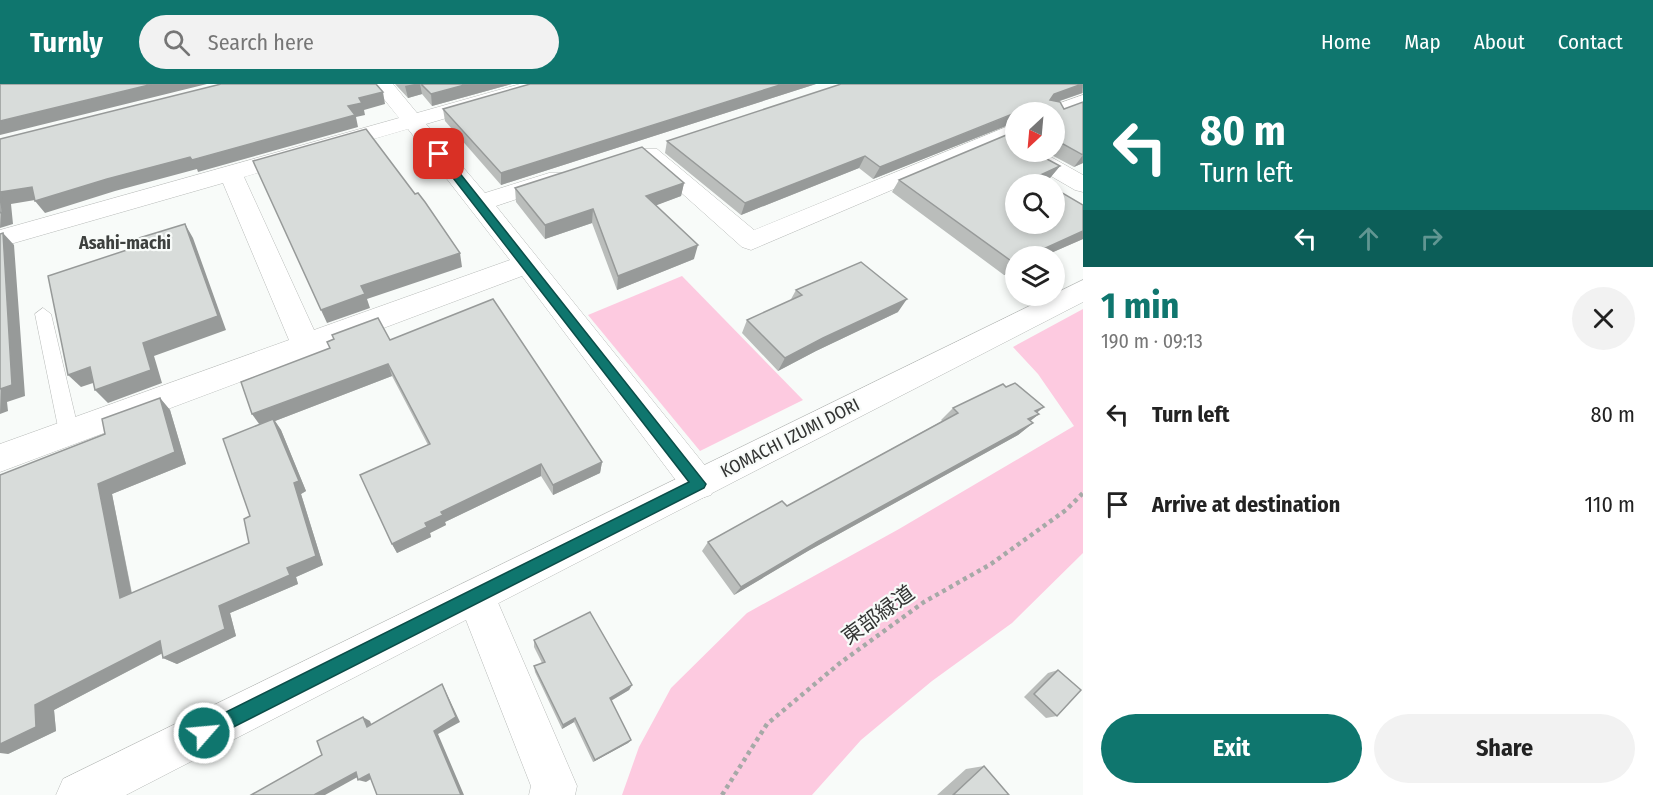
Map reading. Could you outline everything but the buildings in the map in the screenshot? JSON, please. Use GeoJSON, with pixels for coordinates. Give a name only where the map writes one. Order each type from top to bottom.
{"type":"FeatureCollection","features":[{"type":"Feature","properties":{"kind":"street"},"geometry":{"type":"LineString","coordinates":[[382,84],[480,203],[699,484]]}},
{"type":"Feature","properties":{"kind":"street"},"geometry":{"type":"LineString","coordinates":[[0,239],[542,84]]}},
{"type":"Feature","properties":{"kind":"street"},"geometry":{"type":"LineString","coordinates":[[1065,108],[1083,101]]}},
{"type":"Feature","properties":{"kind":"street"},"geometry":{"type":"LineString","coordinates":[[645,151],[751,241],[1005,138]]}},
{"type":"Feature","properties":{"kind":"street"},"geometry":{"type":"LineString","coordinates":[[1043,162],[1083,185]]}},
{"type":"Feature","properties":{"kind":"street"},"geometry":{"type":"LineString","coordinates":[[480,203],[579,172]]}},
{"type":"Feature","properties":{"kind":"street"},"geometry":{"type":"LineString","coordinates":[[231,173],[306,345]]}},
{"type":"Feature","properties":{"kind":"street"},"geometry":{"type":"LineString","coordinates":[[0,458],[526,264]]}},
{"type":"Feature","properties":{"kind":"street","name":"KOMACHI IZUMI DORI"},"geometry":{"type":"LineString","coordinates":[[79,795],[1083,290]]}},
{"type":"Feature","properties":{"kind":"street"},"geometry":{"type":"LineString","coordinates":[[476,597],[554,786],[552,795]]}},
{"type":"Feature","properties":{"kind":"lane"},"geometry":{"type":"LineString","coordinates":[[43,315],[69,432]]}},
{"type":"Feature","properties":{"kind":"path","name":"東部緑道"},"geometry":{"type":"LineString","coordinates":[[722,795],[767,724],[840,663],[896,622],[924,602],[991,564],[1066,510],[1083,493]]}},
{"type":"Feature","properties":{"kind":"shaded area"},"geometry":{"type":"Polygon","coordinates":[[[682,276],[803,400],[700,451],[588,315],[682,276]]]}},
{"type":"Feature","properties":{"kind":"shaded area"},"geometry":{"type":"Polygon","coordinates":[[[1083,309],[1083,553],[1012,623],[932,681],[861,740],[812,795],[622,795],[639,747],[671,688],[747,613],[899,529],[1074,426],[1038,374],[1013,347],[1083,309]]]}},
{"type":"Feature","properties":{"kind":"district","name":"Asahi-machi"},"geometry":{"type":"Point","coordinates":[125,243]}},
{"type":"Feature","properties":{"kind":"route"},"geometry":{"type":"LineString","coordinates":[[204,733],[699,484],[480,203],[439,154]]}}]}
